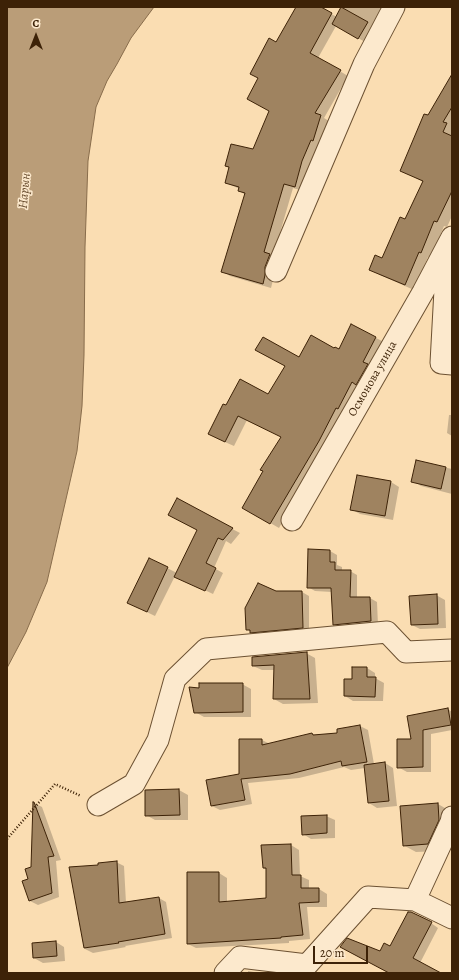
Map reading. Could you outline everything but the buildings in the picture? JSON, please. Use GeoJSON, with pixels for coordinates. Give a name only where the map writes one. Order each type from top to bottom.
{"type":"FeatureCollection","features":[{"type":"Feature","properties":{"kind":"street"},"geometry":{"type":"LineString","coordinates":[[276,271],[364,64],[394,7]]}},
{"type":"Feature","properties":{"kind":"street"},"geometry":{"type":"LineString","coordinates":[[450,241],[441,363],[452,364]]}},
{"type":"Feature","properties":{"kind":"street","name":"Осмонова улица"},"geometry":{"type":"LineString","coordinates":[[292,520],[419,299],[450,241]]}},
{"type":"Feature","properties":{"kind":"street"},"geometry":{"type":"LineString","coordinates":[[98,804],[134,784],[158,740],[175,679],[206,649],[387,632],[406,652],[452,650]]}},
{"type":"Feature","properties":{"kind":"street"},"geometry":{"type":"LineString","coordinates":[[415,900],[452,817]]}},
{"type":"Feature","properties":{"kind":"street"},"geometry":{"type":"LineString","coordinates":[[225,973],[240,957],[307,965],[368,897],[415,900],[452,918]]}},
{"type":"Feature","properties":{"kind":"path"},"geometry":{"type":"LineString","coordinates":[[7,839],[54,784],[98,804]]}},
{"type":"Feature","properties":{"kind":"water","name":"Нарын"},"geometry":{"type":"Polygon","coordinates":[[[7,7],[154,7],[131,38],[107,81],[96,107],[88,161],[85,247],[84,355],[82,406],[77,451],[47,582],[26,632],[7,668],[7,7]]]}}]}
